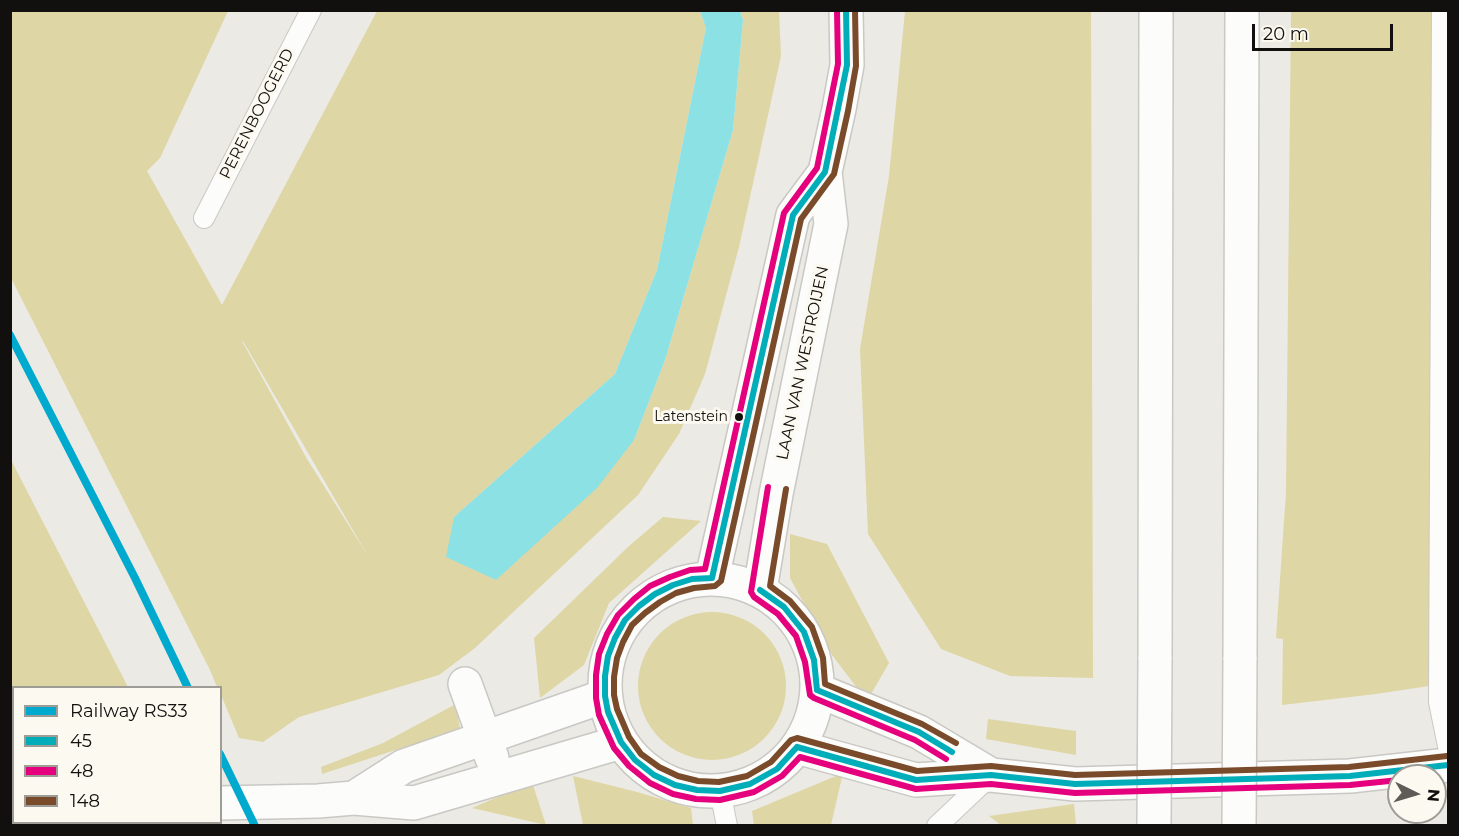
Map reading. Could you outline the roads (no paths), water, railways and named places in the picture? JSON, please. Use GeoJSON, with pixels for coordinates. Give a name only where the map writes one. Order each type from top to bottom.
{"type":"FeatureCollection","features":[{"type":"Feature","properties":{"kind":"main road","name":"LAAN VAN WESTROIJEN"},"geometry":{"type":"LineString","coordinates":[[760,590],[776,494],[831,224],[825,172],[847,65],[846,10]]}},
{"type":"Feature","properties":{"kind":"main road"},"geometry":{"type":"LineString","coordinates":[[1154,825],[1156,10]]}},
{"type":"Feature","properties":{"kind":"main road"},"geometry":{"type":"LineString","coordinates":[[1239,825],[1242,10]]}},
{"type":"Feature","properties":{"kind":"main road","name":"LAAN VAN WESTROIJEN"},"geometry":{"type":"LineString","coordinates":[[712,578],[793,215],[825,172]]}},
{"type":"Feature","properties":{"kind":"main road"},"geometry":{"type":"LineString","coordinates":[[712,578],[737,581],[760,590],[784,608],[804,632],[814,660],[817,690],[808,730],[797,747],[777,769],[750,784],[720,791],[697,790],[675,785],[654,775],[635,760],[621,742],[608,712],[605,696],[608,657],[625,620],[655,594],[692,579],[712,578]]}},
{"type":"Feature","properties":{"kind":"main road"},"geometry":{"type":"LineString","coordinates":[[465,684],[499,778]]}},
{"type":"Feature","properties":{"kind":"main road"},"geometry":{"type":"LineString","coordinates":[[817,690],[919,732],[992,775]]}},
{"type":"Feature","properties":{"kind":"main road"},"geometry":{"type":"LineString","coordinates":[[354,798],[404,766],[605,696]]}},
{"type":"Feature","properties":{"kind":"main road"},"geometry":{"type":"LineString","coordinates":[[222,803],[354,798],[414,802],[621,742]]}},
{"type":"Feature","properties":{"kind":"main road"},"geometry":{"type":"LineString","coordinates":[[797,747],[916,780],[992,775],[1075,784],[1350,776],[1449,765]]}},
{"type":"Feature","properties":{"kind":"lane","name":"PERENBOOGERD"},"geometry":{"type":"LineString","coordinates":[[204,218],[310,10]]}},
{"type":"Feature","properties":{"kind":"lane"},"geometry":{"type":"LineString","coordinates":[[1442,10],[1439,702],[1449,747]]}},
{"type":"Feature","properties":{"kind":"lane"},"geometry":{"type":"LineString","coordinates":[[936,825],[992,775]]}},
{"type":"Feature","properties":{"kind":"lane"},"geometry":{"type":"LineString","coordinates":[[720,791],[727,825]]}},
{"type":"Feature","properties":{"kind":"water"},"geometry":{"type":"Polygon","coordinates":[[[700,11],[740,11],[743,20],[733,130],[665,360],[634,440],[597,488],[496,580],[446,557],[454,517],[615,374],[657,270],[706,28],[700,11]]]}},
{"type":"Feature","properties":{"kind":"rail line","name":"RS33"},"geometry":{"type":"LineString","coordinates":[[10,335],[135,578],[187,686]]}},
{"type":"Feature","properties":{"kind":"rail line","name":"RS33"},"geometry":{"type":"LineString","coordinates":[[222,758],[255,826]]}},
{"type":"Feature","properties":{"kind":"place","name":"Latenstein"},"geometry":{"type":"Point","coordinates":[739,417]}}]}
